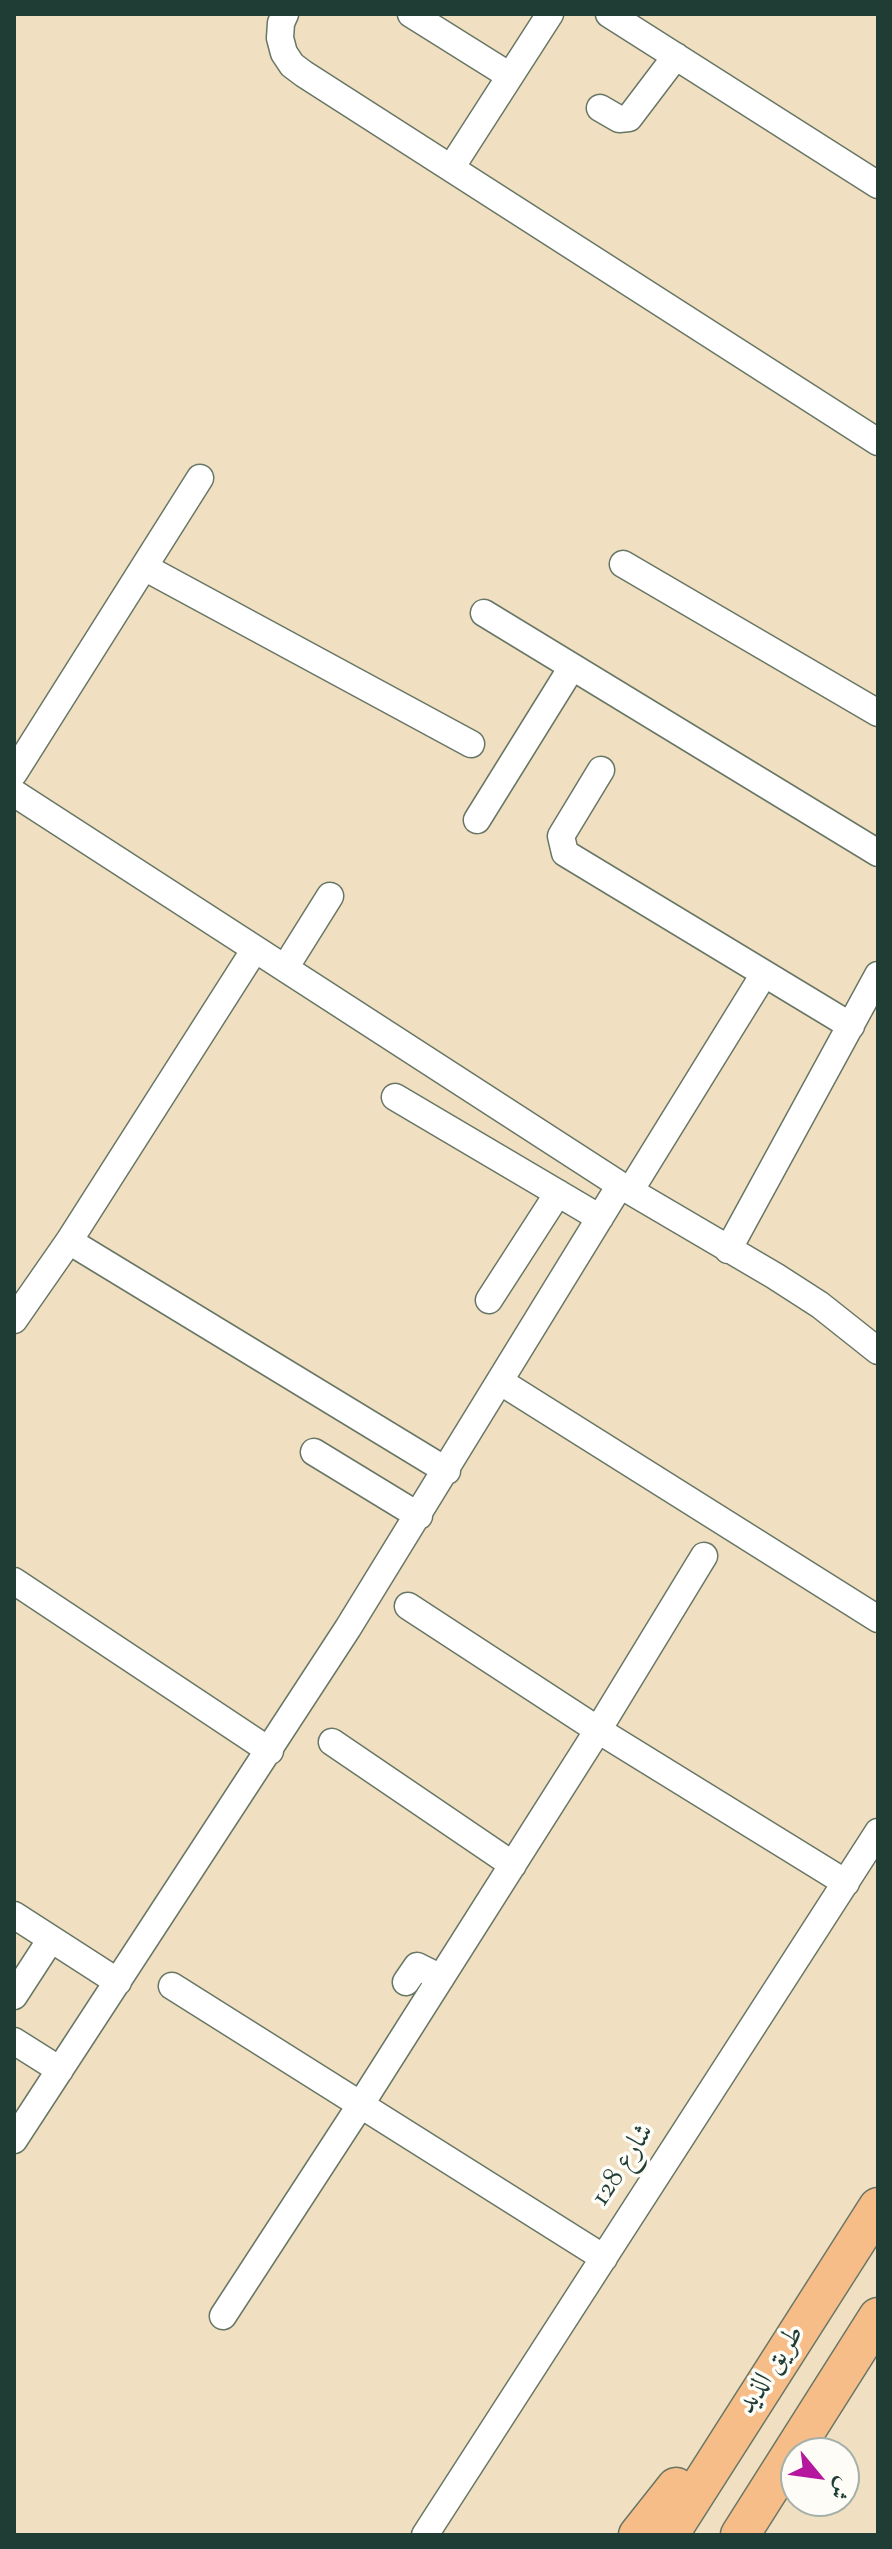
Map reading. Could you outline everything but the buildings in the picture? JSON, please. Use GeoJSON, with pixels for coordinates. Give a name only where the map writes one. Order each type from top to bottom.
{"type":"FeatureCollection","features":[{"type":"Feature","properties":{"kind":"highway","name":"طريق الذيد"},"geometry":{"type":"LineString","coordinates":[[669,2535],[878,2207]]}},
{"type":"Feature","properties":{"kind":"highway"},"geometry":{"type":"LineString","coordinates":[[803,2437],[878,2317]]}},
{"type":"Feature","properties":{"kind":"highway"},"geometry":{"type":"LineString","coordinates":[[638,2535],[686,2476],[743,2419]]}},
{"type":"Feature","properties":{"kind":"highway"},"geometry":{"type":"LineString","coordinates":[[740,2535],[780,2472]]}},
{"type":"Feature","properties":{"kind":"highway"},"geometry":{"type":"LineString","coordinates":[[761,2535],[780,2489]]}},
{"type":"Feature","properties":{"kind":"street"},"geometry":{"type":"LineString","coordinates":[[285,14],[280,38],[284,53],[292,65],[878,442]]}},
{"type":"Feature","properties":{"kind":"street"},"geometry":{"type":"LineString","coordinates":[[411,14],[510,76]]}},
{"type":"Feature","properties":{"kind":"street"},"geometry":{"type":"LineString","coordinates":[[451,168],[550,14]]}},
{"type":"Feature","properties":{"kind":"street"},"geometry":{"type":"LineString","coordinates":[[609,14],[878,185]]}},
{"type":"Feature","properties":{"kind":"street"},"geometry":{"type":"LineString","coordinates":[[600,108],[619,119],[629,118],[676,56]]}},
{"type":"Feature","properties":{"kind":"street"},"geometry":{"type":"LineString","coordinates":[[14,773],[200,478]]}},
{"type":"Feature","properties":{"kind":"street"},"geometry":{"type":"LineString","coordinates":[[623,564],[878,713]]}},
{"type":"Feature","properties":{"kind":"street"},"geometry":{"type":"LineString","coordinates":[[144,567],[471,744]]}},
{"type":"Feature","properties":{"kind":"street"},"geometry":{"type":"LineString","coordinates":[[484,613],[878,853]]}},
{"type":"Feature","properties":{"kind":"street"},"geometry":{"type":"LineString","coordinates":[[477,820],[572,667]]}},
{"type":"Feature","properties":{"kind":"street"},"geometry":{"type":"LineString","coordinates":[[601,770],[561,836],[565,853],[851,1026]]}},
{"type":"Feature","properties":{"kind":"street"},"geometry":{"type":"LineString","coordinates":[[14,793],[625,1188],[820,1305],[878,1351]]}},
{"type":"Feature","properties":{"kind":"street"},"geometry":{"type":"LineString","coordinates":[[285,968],[330,896]]}},
{"type":"Feature","properties":{"kind":"street"},"geometry":{"type":"LineString","coordinates":[[14,1320],[69,1241],[255,949]]}},
{"type":"Feature","properties":{"kind":"street"},"geometry":{"type":"LineString","coordinates":[[14,2140],[270,1751],[447,1471],[600,1218],[625,1188],[764,974]]}},
{"type":"Feature","properties":{"kind":"street"},"geometry":{"type":"LineString","coordinates":[[728,1250],[878,975]]}},
{"type":"Feature","properties":{"kind":"street"},"geometry":{"type":"LineString","coordinates":[[395,1097],[600,1218]]}},
{"type":"Feature","properties":{"kind":"street"},"geometry":{"type":"LineString","coordinates":[[489,1300],[558,1193]]}},
{"type":"Feature","properties":{"kind":"street"},"geometry":{"type":"LineString","coordinates":[[69,1241],[447,1471]]}},
{"type":"Feature","properties":{"kind":"street"},"geometry":{"type":"LineString","coordinates":[[501,1382],[878,1619]]}},
{"type":"Feature","properties":{"kind":"street"},"geometry":{"type":"LineString","coordinates":[[314,1452],[419,1516]]}},
{"type":"Feature","properties":{"kind":"street"},"geometry":{"type":"LineString","coordinates":[[223,2316],[513,1865],[704,1556]]}},
{"type":"Feature","properties":{"kind":"street"},"geometry":{"type":"LineString","coordinates":[[14,1581],[270,1751]]}},
{"type":"Feature","properties":{"kind":"street"},"geometry":{"type":"LineString","coordinates":[[408,1606],[598,1730],[846,1883]]}},
{"type":"Feature","properties":{"kind":"street"},"geometry":{"type":"LineString","coordinates":[[332,1742],[513,1865]]}},
{"type":"Feature","properties":{"kind":"street","name":"شارع 128"},"geometry":{"type":"LineString","coordinates":[[425,2535],[878,1832]]}},
{"type":"Feature","properties":{"kind":"street"},"geometry":{"type":"LineString","coordinates":[[14,1915],[118,1982]]}},
{"type":"Feature","properties":{"kind":"street"},"geometry":{"type":"LineString","coordinates":[[14,1996],[51,1939]]}},
{"type":"Feature","properties":{"kind":"street"},"geometry":{"type":"LineString","coordinates":[[406,1982],[419,1965],[441,1978]]}},
{"type":"Feature","properties":{"kind":"street"},"geometry":{"type":"LineString","coordinates":[[172,1986],[604,2258]]}},
{"type":"Feature","properties":{"kind":"street"},"geometry":{"type":"LineString","coordinates":[[14,2041],[60,2070]]}}]}
